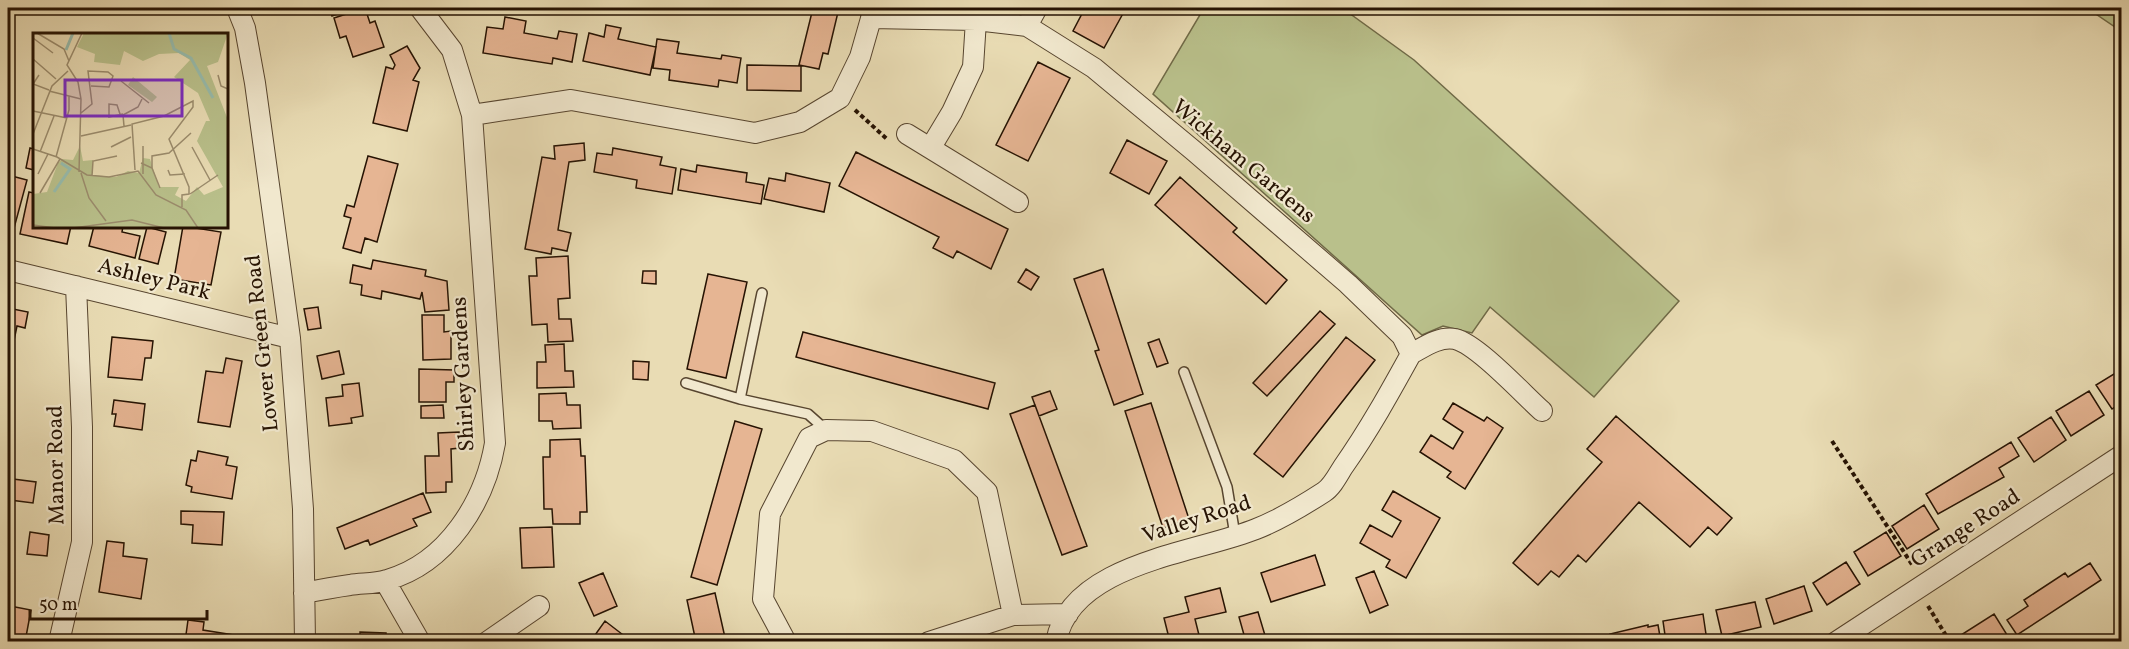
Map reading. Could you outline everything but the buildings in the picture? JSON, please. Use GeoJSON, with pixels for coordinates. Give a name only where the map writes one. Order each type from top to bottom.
{"type":"FeatureCollection","features":[{"type":"Feature","properties":{"kind":"street","name":"Lower Green Road"},"geometry":{"type":"LineString","coordinates":[[237,8],[245,28],[255,83],[290,338],[303,509],[305,642]]}},
{"type":"Feature","properties":{"kind":"street","name":"Shirley Gardens"},"geometry":{"type":"LineString","coordinates":[[304,593],[385,581],[419,568],[455,533],[476,505],[491,470],[495,443],[472,115],[452,50],[420,8]]}},
{"type":"Feature","properties":{"kind":"street"},"geometry":{"type":"LineString","coordinates":[[472,115],[571,100],[755,133],[800,122],[840,98],[860,57],[873,13],[1027,26],[1037,8]]}},
{"type":"Feature","properties":{"kind":"street"},"geometry":{"type":"LineString","coordinates":[[931,147],[952,112],[973,66],[976,20]]}},
{"type":"Feature","properties":{"kind":"street","name":"Wickham Gardens"},"geometry":{"type":"LineString","coordinates":[[1027,26],[1094,68],[1203,159],[1348,284],[1402,336],[1411,354]]}},
{"type":"Feature","properties":{"kind":"street"},"geometry":{"type":"LineString","coordinates":[[907,134],[1018,202]]}},
{"type":"Feature","properties":{"kind":"street","name":"Ashley Park"},"geometry":{"type":"LineString","coordinates":[[8,270],[290,338]]}},
{"type":"Feature","properties":{"kind":"street","name":"Manor Road"},"geometry":{"type":"LineString","coordinates":[[59,642],[82,542],[82,427],[76,286]]}},
{"type":"Feature","properties":{"kind":"street"},"geometry":{"type":"LineString","coordinates":[[1411,354],[1434,341],[1454,339],[1470,345],[1542,411]]}},
{"type":"Feature","properties":{"kind":"street","name":"Valley Road"},"geometry":{"type":"LineString","coordinates":[[1056,642],[1059,627],[1075,604],[1098,586],[1145,561],[1257,529],[1327,490],[1369,430],[1411,354]]}},
{"type":"Feature","properties":{"kind":"street"},"geometry":{"type":"LineString","coordinates":[[786,642],[763,598],[770,514],[809,438],[826,430],[872,430],[954,460],[987,492],[1013,615]]}},
{"type":"Feature","properties":{"kind":"street","name":"Grange Road"},"geometry":{"type":"LineString","coordinates":[[1836,642],[1925,586],[2121,455]]}},
{"type":"Feature","properties":{"kind":"street"},"geometry":{"type":"LineString","coordinates":[[385,581],[420,642]]}},
{"type":"Feature","properties":{"kind":"street"},"geometry":{"type":"LineString","coordinates":[[487,642],[539,606]]}},
{"type":"Feature","properties":{"kind":"street"},"geometry":{"type":"LineString","coordinates":[[929,642],[1013,615],[1068,614]]}},
{"type":"Feature","properties":{"kind":"lane"},"geometry":{"type":"LineString","coordinates":[[740,399],[762,293]]}},
{"type":"Feature","properties":{"kind":"lane"},"geometry":{"type":"LineString","coordinates":[[1184,372],[1227,487],[1235,536]]}},
{"type":"Feature","properties":{"kind":"lane"},"geometry":{"type":"LineString","coordinates":[[686,383],[740,399],[808,414],[826,430]]}},
{"type":"Feature","properties":{"kind":"path"},"geometry":{"type":"LineString","coordinates":[[840,98],[887,139],[907,134]]}},
{"type":"Feature","properties":{"kind":"path"},"geometry":{"type":"LineString","coordinates":[[1832,441],[1925,586],[1928,608],[1950,642]]}},
{"type":"Feature","properties":{"kind":"green space"},"geometry":{"type":"Polygon","coordinates":[[[1204,8],[1342,8],[1414,60],[1679,301],[1594,397],[1490,307],[1472,333],[1443,326],[1422,335],[1153,94],[1204,8]]]}},
{"type":"Feature","properties":{"kind":"green space"},"geometry":{"type":"Polygon","coordinates":[[[2087,8],[2121,8],[2121,31],[2087,8]]]}}]}
